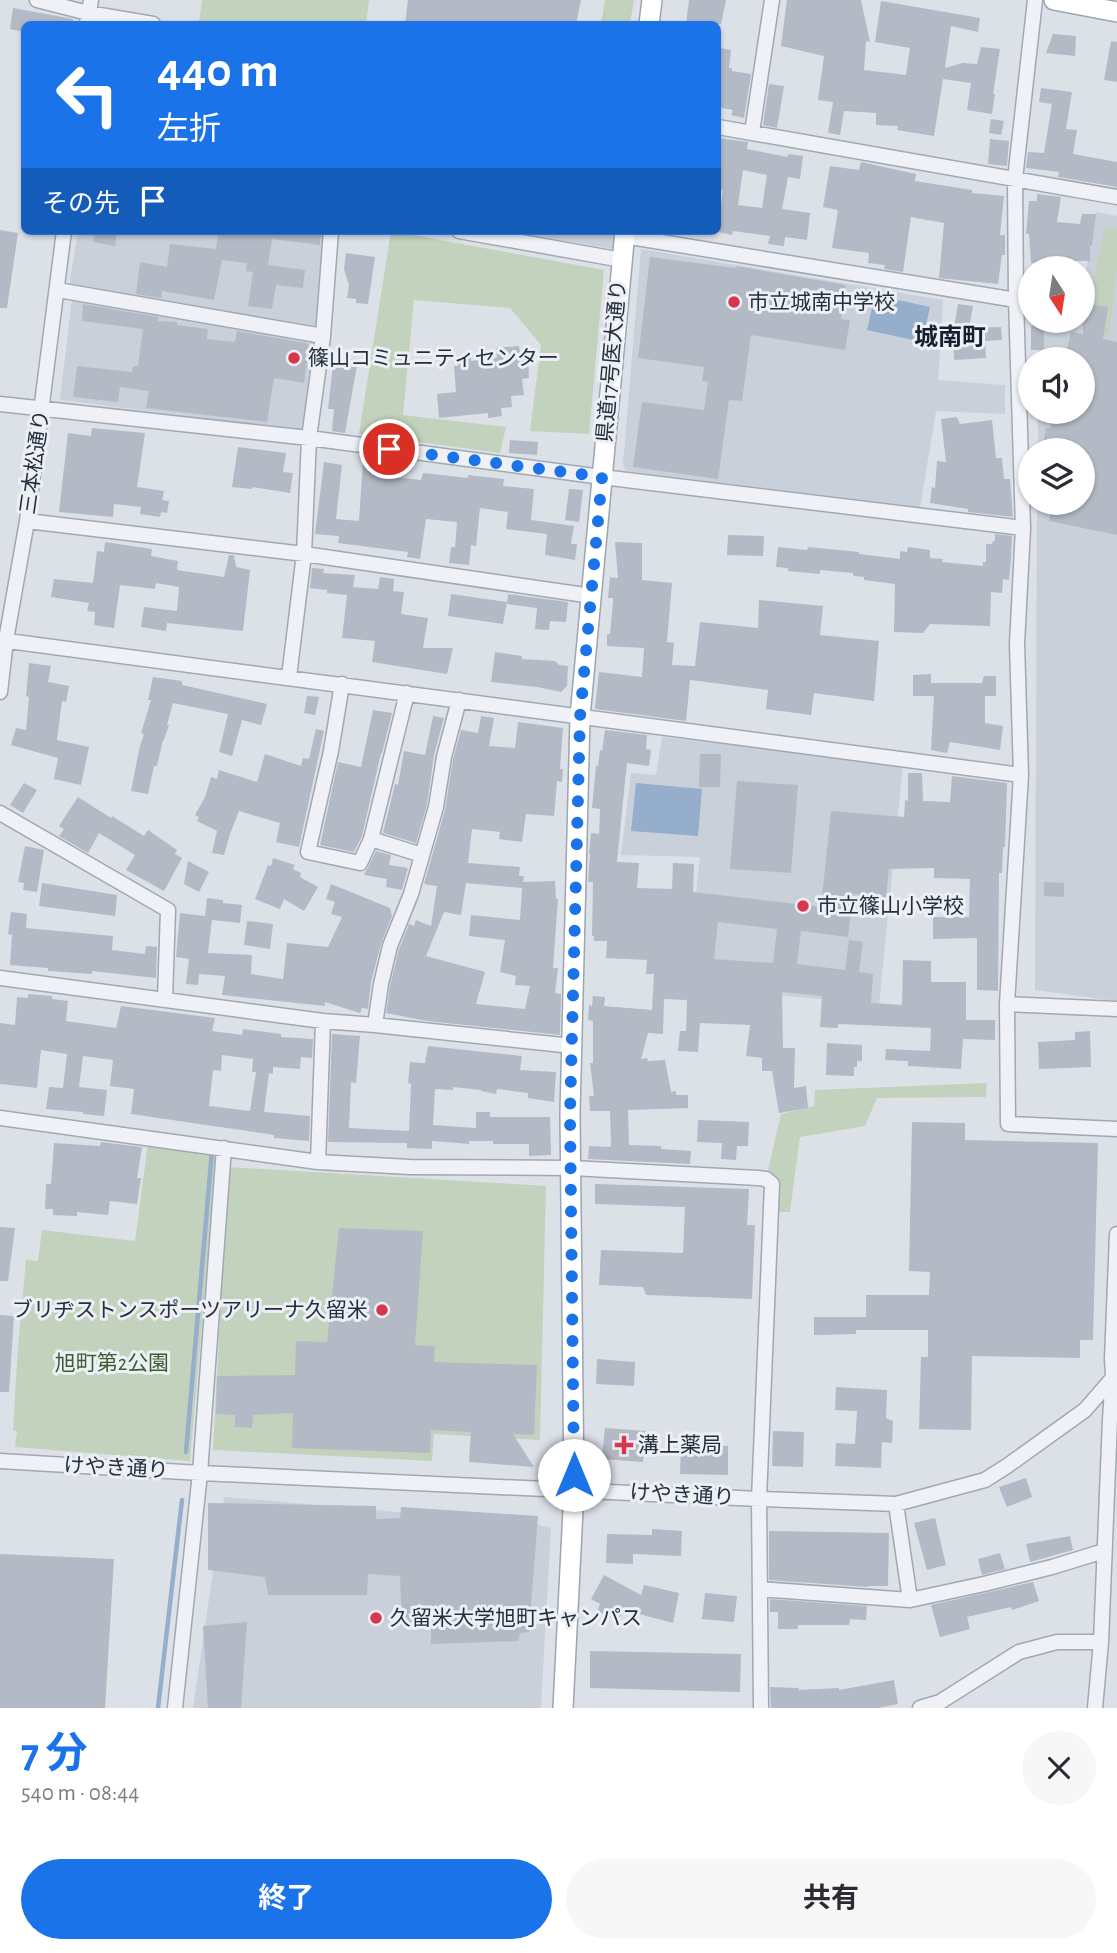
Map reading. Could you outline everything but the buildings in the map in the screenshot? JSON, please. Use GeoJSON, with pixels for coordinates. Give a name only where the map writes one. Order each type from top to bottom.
{"type":"FeatureCollection","features":[{"type":"Feature","properties":{"kind":"main road"},"geometry":{"type":"LineString","coordinates":[[649,21],[652,0]]}},
{"type":"Feature","properties":{"kind":"main road"},"geometry":{"type":"LineString","coordinates":[[1054,0],[1117,12]]}},
{"type":"Feature","properties":{"kind":"main road","name":"県道17号医大通り"},"geometry":{"type":"LineString","coordinates":[[563,1708],[574,1490],[570,1114],[580,717],[625,235]]}},
{"type":"Feature","properties":{"kind":"street"},"geometry":{"type":"LineString","coordinates":[[37,0],[137,21]]}},
{"type":"Feature","properties":{"kind":"street"},"geometry":{"type":"LineString","coordinates":[[752,132],[772,0]]}},
{"type":"Feature","properties":{"kind":"street"},"geometry":{"type":"LineString","coordinates":[[1035,0],[1015,178],[1023,528],[1017,644],[1021,775],[1007,1004],[1008,1124],[1117,1129]]}},
{"type":"Feature","properties":{"kind":"street"},"geometry":{"type":"LineString","coordinates":[[721,127],[1117,197]]}},
{"type":"Feature","properties":{"kind":"street","name":"三本松通り"},"geometry":{"type":"LineString","coordinates":[[0,692],[3,640],[27,521],[64,235]]}},
{"type":"Feature","properties":{"kind":"street"},"geometry":{"type":"LineString","coordinates":[[289,677],[304,554],[309,438],[323,336],[331,235]]}},
{"type":"Feature","properties":{"kind":"street"},"geometry":{"type":"LineString","coordinates":[[481,235],[622,260]]}},
{"type":"Feature","properties":{"kind":"street"},"geometry":{"type":"LineString","coordinates":[[631,235],[1016,300]]}},
{"type":"Feature","properties":{"kind":"street"},"geometry":{"type":"LineString","coordinates":[[58,290],[323,336]]}},
{"type":"Feature","properties":{"kind":"street"},"geometry":{"type":"LineString","coordinates":[[0,404],[309,438],[1023,528]]}},
{"type":"Feature","properties":{"kind":"street"},"geometry":{"type":"LineString","coordinates":[[27,521],[304,554],[592,596]]}},
{"type":"Feature","properties":{"kind":"street"},"geometry":{"type":"LineString","coordinates":[[3,640],[1021,775]]}},
{"type":"Feature","properties":{"kind":"street"},"geometry":{"type":"LineString","coordinates":[[342,684],[331,751],[308,852],[360,863],[370,839],[407,693]]}},
{"type":"Feature","properties":{"kind":"street"},"geometry":{"type":"LineString","coordinates":[[375,1025],[390,946],[411,894],[436,807],[444,757],[459,700]]}},
{"type":"Feature","properties":{"kind":"street"},"geometry":{"type":"LineString","coordinates":[[0,813],[168,910],[165,999]]}},
{"type":"Feature","properties":{"kind":"street"},"geometry":{"type":"LineString","coordinates":[[370,839],[422,855]]}},
{"type":"Feature","properties":{"kind":"street"},"geometry":{"type":"LineString","coordinates":[[0,978],[323,1021],[572,1046]]}},
{"type":"Feature","properties":{"kind":"street"},"geometry":{"type":"LineString","coordinates":[[1007,1004],[1117,1009]]}},
{"type":"Feature","properties":{"kind":"street"},"geometry":{"type":"LineString","coordinates":[[318,1162],[323,1021]]}},
{"type":"Feature","properties":{"kind":"street"},"geometry":{"type":"LineString","coordinates":[[0,1118],[318,1162],[410,1167],[572,1168],[766,1179],[772,1184],[759,1499],[761,1708]]}},
{"type":"Feature","properties":{"kind":"street"},"geometry":{"type":"LineString","coordinates":[[175,1708],[200,1473],[224,1148]]}},
{"type":"Feature","properties":{"kind":"street"},"geometry":{"type":"LineString","coordinates":[[1095,1708],[1115,1374],[1112,1359],[1117,1234]]}},
{"type":"Feature","properties":{"kind":"street","name":"けやき通り"},"geometry":{"type":"LineString","coordinates":[[0,1461],[200,1473],[897,1504],[985,1480],[1085,1410],[1115,1374]]}},
{"type":"Feature","properties":{"kind":"street"},"geometry":{"type":"LineString","coordinates":[[897,1504],[910,1600]]}},
{"type":"Feature","properties":{"kind":"street"},"geometry":{"type":"LineString","coordinates":[[760,1589],[910,1600],[1030,1573],[1104,1550]]}},
{"type":"Feature","properties":{"kind":"street"},"geometry":{"type":"LineString","coordinates":[[920,1708],[940,1702],[1018,1652],[1057,1642],[1101,1642]]}},
{"type":"Feature","properties":{"kind":"shaded area"},"geometry":{"type":"Polygon","coordinates":[[[1096,212],[1117,216],[1117,1001],[1035,990],[1037,515],[1095,515],[1095,438],[1038,438],[1038,424],[1095,424],[1095,347],[1038,347],[1038,333],[1096,332],[1096,256],[1089,256],[1096,212]]]}},
{"type":"Feature","properties":{"kind":"shaded area"},"geometry":{"type":"Polygon","coordinates":[[[77,235],[323,235],[317,327],[69,286],[77,235]]]}},
{"type":"Feature","properties":{"kind":"shaded area"},"geometry":{"type":"Polygon","coordinates":[[[528,235],[616,235],[614,249],[528,235]]]}},
{"type":"Feature","properties":{"kind":"shaded area"},"geometry":{"type":"Polygon","coordinates":[[[641,249],[943,300],[938,380],[1005,385],[1005,414],[936,411],[920,507],[626,471],[623,464],[641,249]]]}},
{"type":"Feature","properties":{"kind":"shaded area"},"geometry":{"type":"Polygon","coordinates":[[[72,298],[317,341],[304,430],[60,400],[72,298]]]}},
{"type":"Feature","properties":{"kind":"shaded area"},"geometry":{"type":"Polygon","coordinates":[[[662,737],[903,764],[879,1005],[686,986],[700,857],[621,855],[631,773],[656,775],[662,737]]]}},
{"type":"Feature","properties":{"kind":"shaded area","name":"久留米大学旭町キャンパス"},"geometry":{"type":"Polygon","coordinates":[[[224,1497],[536,1524],[551,1528],[541,1708],[193,1708],[224,1497]]]}},
{"type":"Feature","properties":{"kind":"green space"},"geometry":{"type":"Polygon","coordinates":[[[202,0],[369,0],[366,21],[199,21],[202,0]]]}},
{"type":"Feature","properties":{"kind":"green space"},"geometry":{"type":"Polygon","coordinates":[[[605,0],[634,0],[630,21],[602,21],[605,0]]]}},
{"type":"Feature","properties":{"kind":"green space"},"geometry":{"type":"Polygon","coordinates":[[[1105,227],[1117,228],[1117,265],[1109,338],[1096,330],[1096,268],[1105,227]]]}},
{"type":"Feature","properties":{"kind":"green space"},"geometry":{"type":"Polygon","coordinates":[[[390,235],[413,235],[604,270],[589,434],[530,431],[541,345],[510,308],[414,300],[403,415],[506,427],[500,453],[359,434],[390,235]]]}},
{"type":"Feature","properties":{"kind":"green space"},"geometry":{"type":"Polygon","coordinates":[[[987,1083],[986,1097],[877,1098],[865,1126],[800,1137],[790,1212],[779,1212],[778,1184],[768,1170],[781,1114],[814,1106],[815,1090],[987,1083]]]}},
{"type":"Feature","properties":{"kind":"green space","name":"旭町第2公園"},"geometry":{"type":"Polygon","coordinates":[[[148,1144],[217,1152],[190,1461],[15,1447],[17,1431],[13,1430],[26,1260],[38,1261],[42,1230],[135,1241],[148,1144]]]}},
{"type":"Feature","properties":{"kind":"green space","name":"ブリヂストンスポーツアリーナ久留米"},"geometry":{"type":"Polygon","coordinates":[[[228,1167],[546,1186],[540,1440],[434,1434],[432,1461],[213,1450],[228,1167]]]}},
{"type":"Feature","properties":{"kind":"water"},"geometry":{"type":"Polygon","coordinates":[[[875,295],[930,307],[922,342],[867,330],[875,295]]]}},
{"type":"Feature","properties":{"kind":"water"},"geometry":{"type":"Polygon","coordinates":[[[636,783],[702,789],[698,836],[631,831],[636,783]]]}},
{"type":"Feature","properties":{"kind":"waterway"},"geometry":{"type":"LineString","coordinates":[[186,1452],[212,1151]]}},
{"type":"Feature","properties":{"kind":"waterway"},"geometry":{"type":"LineString","coordinates":[[158,1708],[182,1500]]}},
{"type":"Feature","properties":{"kind":"place","name":"市立城南中学校"},"geometry":{"type":"Point","coordinates":[734,302]}},
{"type":"Feature","properties":{"kind":"place","name":"篠山コミュニティセンター"},"geometry":{"type":"Point","coordinates":[294,358]}},
{"type":"Feature","properties":{"kind":"place","name":"市立篠山小学校"},"geometry":{"type":"Point","coordinates":[803,906]}},
{"type":"Feature","properties":{"kind":"place","name":"ブリヂストンスポーツアリーナ久留米"},"geometry":{"type":"Point","coordinates":[382,1310]}},
{"type":"Feature","properties":{"kind":"place","name":"溝上薬局"},"geometry":{"type":"Point","coordinates":[624,1445]}},
{"type":"Feature","properties":{"kind":"place","name":"久留米大学旭町キャンパス"},"geometry":{"type":"Point","coordinates":[376,1618]}},
{"type":"Feature","properties":{"kind":"district","name":"城南町"},"geometry":{"type":"Point","coordinates":[950,338]}},
{"type":"Feature","properties":{"kind":"route"},"geometry":{"type":"LineString","coordinates":[[389,449],[602,477],[580,717],[570,1114],[574,1475]]}}]}
